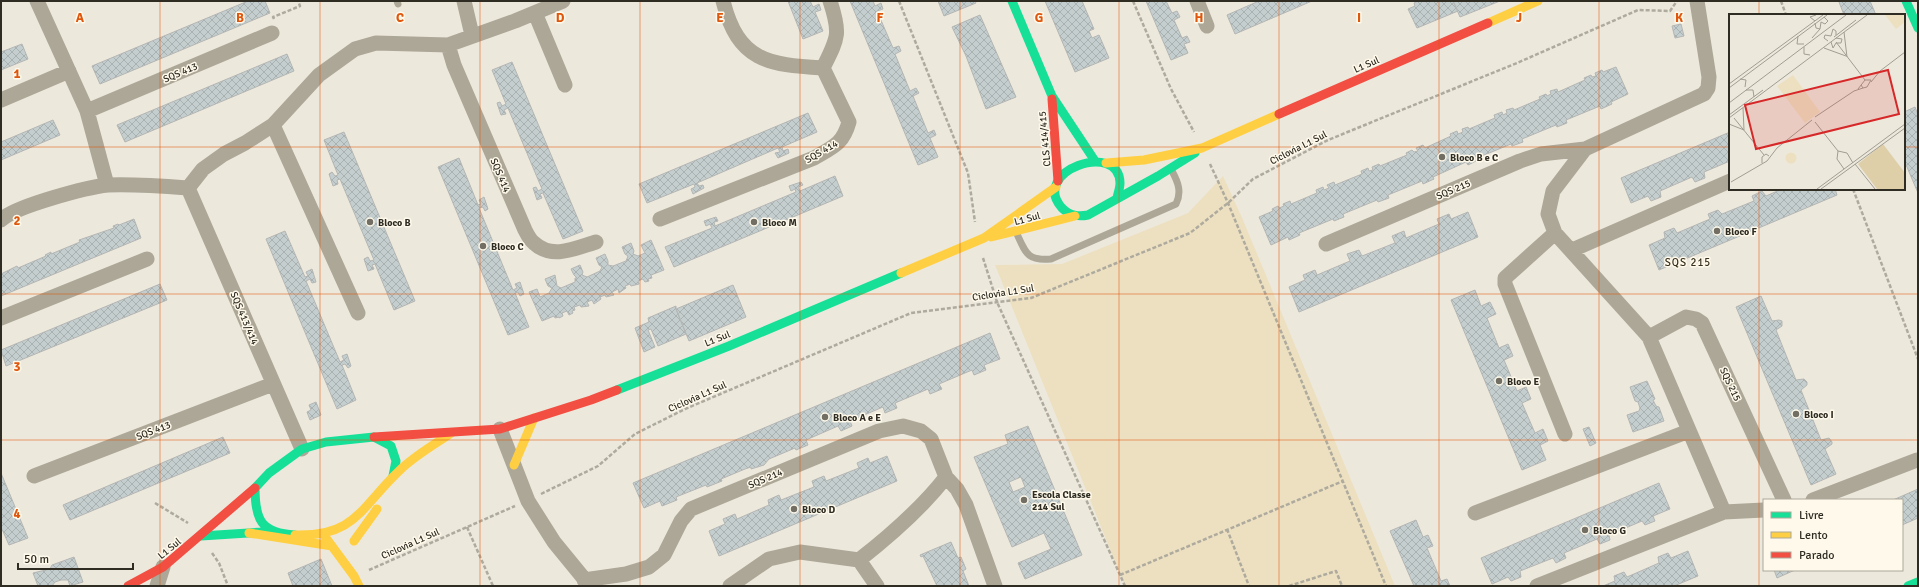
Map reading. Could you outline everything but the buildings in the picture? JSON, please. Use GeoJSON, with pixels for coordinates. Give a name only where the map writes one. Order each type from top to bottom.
{"type":"FeatureCollection","features":[{"type":"Feature","properties":{"kind":"street"},"geometry":{"type":"LineString","coordinates":[[37,1],[87,111],[107,185]]}},
{"type":"Feature","properties":{"kind":"street"},"geometry":{"type":"LineString","coordinates":[[464,1],[472,35]]}},
{"type":"Feature","properties":{"kind":"street"},"geometry":{"type":"LineString","coordinates":[[1,220],[27,206],[107,185],[148,185],[188,188],[203,169],[224,154],[245,143],[273,125],[319,75],[355,49],[376,44],[448,44],[535,13],[563,1]]}},
{"type":"Feature","properties":{"kind":"street"},"geometry":{"type":"LineString","coordinates":[[723,1],[730,22],[739,41],[756,56],[785,66],[823,68],[837,37],[837,24],[830,1]]}},
{"type":"Feature","properties":{"kind":"street","name":"CLS 414/415"},"geometry":{"type":"LineString","coordinates":[[1012,1],[1052,96],[1095,161]]}},
{"type":"Feature","properties":{"kind":"street"},"geometry":{"type":"LineString","coordinates":[[1196,1],[1207,26]]}},
{"type":"Feature","properties":{"kind":"street","name":"L1 Sul"},"geometry":{"type":"LineString","coordinates":[[1117,198],[1171,170],[1202,148],[1538,1]]}},
{"type":"Feature","properties":{"kind":"street","name":"SQS 215"},"geometry":{"type":"LineString","coordinates":[[1326,244],[1520,161],[1541,154],[1585,149],[1704,94],[1708,88],[1709,77],[1697,1]]}},
{"type":"Feature","properties":{"kind":"street"},"geometry":{"type":"LineString","coordinates":[[1906,1],[1918,28]]}},
{"type":"Feature","properties":{"kind":"street"},"geometry":{"type":"LineString","coordinates":[[535,13],[565,85]]}},
{"type":"Feature","properties":{"kind":"street","name":"SQS 413"},"geometry":{"type":"LineString","coordinates":[[87,111],[272,33]]}},
{"type":"Feature","properties":{"kind":"street","name":"SQS 414"},"geometry":{"type":"LineString","coordinates":[[448,44],[454,65],[525,230],[533,243],[546,250],[562,253],[596,242]]}},
{"type":"Feature","properties":{"kind":"street","name":"SQS 414"},"geometry":{"type":"LineString","coordinates":[[660,219],[814,158],[835,146],[846,136],[849,122],[823,68]]}},
{"type":"Feature","properties":{"kind":"street"},"geometry":{"type":"LineString","coordinates":[[1,100],[69,71]]}},
{"type":"Feature","properties":{"kind":"street","name":"CLS 414/415"},"geometry":{"type":"LineString","coordinates":[[1052,96],[1056,138],[1057,184]]}},
{"type":"Feature","properties":{"kind":"street"},"geometry":{"type":"LineString","coordinates":[[273,125],[358,313]]}},
{"type":"Feature","properties":{"kind":"street","name":"L1 Sul"},"geometry":{"type":"LineString","coordinates":[[1106,163],[1144,160],[1202,148]]}},
{"type":"Feature","properties":{"kind":"street","name":"SQS 215"},"geometry":{"type":"LineString","coordinates":[[1585,149],[1553,191],[1548,214],[1555,233],[1572,250],[1649,338],[1724,512]]}},
{"type":"Feature","properties":{"kind":"street"},"geometry":{"type":"LineString","coordinates":[[1095,161],[1106,163],[1117,170],[1121,179],[1121,187],[1117,198],[1106,207],[1092,213],[1075,216],[1066,212],[1059,204],[1056,197],[1057,184],[1071,167],[1095,161]]}},
{"type":"Feature","properties":{"kind":"street"},"geometry":{"type":"LineString","coordinates":[[1572,250],[1729,180]]}},
{"type":"Feature","properties":{"kind":"street","name":"L1 Sul"},"geometry":{"type":"LineString","coordinates":[[981,240],[1057,184]]}},
{"type":"Feature","properties":{"kind":"street","name":"SQS 413/414"},"geometry":{"type":"LineString","coordinates":[[188,188],[302,449]]}},
{"type":"Feature","properties":{"kind":"street","name":"L1 Sul"},"geometry":{"type":"LineString","coordinates":[[128,586],[163,567],[201,536],[255,488],[269,473],[302,449],[326,442],[374,437],[500,429],[591,400],[729,346],[981,240],[1075,216]]}},
{"type":"Feature","properties":{"kind":"street"},"geometry":{"type":"LineString","coordinates":[[1555,233],[1505,278],[1505,284],[1565,434]]}},
{"type":"Feature","properties":{"kind":"street"},"geometry":{"type":"LineString","coordinates":[[1,318],[147,259]]}},
{"type":"Feature","properties":{"kind":"street","name":"SQS 215"},"geometry":{"type":"LineString","coordinates":[[1649,338],[1686,318],[1696,319],[1702,323],[1784,499]]}},
{"type":"Feature","properties":{"kind":"street","name":"SQS 413"},"geometry":{"type":"LineString","coordinates":[[34,476],[273,384]]}},
{"type":"Feature","properties":{"kind":"street"},"geometry":{"type":"LineString","coordinates":[[514,465],[534,418]]}},
{"type":"Feature","properties":{"kind":"street","name":"SQS 214"},"geometry":{"type":"LineString","coordinates":[[500,429],[528,501],[554,542],[587,583],[649,567],[664,554],[681,521],[691,509],[879,431],[903,426],[921,432],[931,440],[946,477],[957,489],[966,505],[995,586]]}},
{"type":"Feature","properties":{"kind":"street"},"geometry":{"type":"LineString","coordinates":[[1474,513],[1689,431]]}},
{"type":"Feature","properties":{"kind":"street"},"geometry":{"type":"LineString","coordinates":[[201,536],[270,531],[296,535],[322,534],[354,519],[380,493],[393,476],[451,433]]}},
{"type":"Feature","properties":{"kind":"street"},"geometry":{"type":"LineString","coordinates":[[374,437],[391,446],[396,461],[393,476]]}},
{"type":"Feature","properties":{"kind":"street"},"geometry":{"type":"LineString","coordinates":[[1816,499],[1917,460]]}},
{"type":"Feature","properties":{"kind":"street"},"geometry":{"type":"LineString","coordinates":[[354,519],[354,545],[410,463]]}},
{"type":"Feature","properties":{"kind":"street"},"geometry":{"type":"LineString","coordinates":[[730,586],[769,559],[800,552],[859,560],[921,508],[946,477]]}},
{"type":"Feature","properties":{"kind":"street"},"geometry":{"type":"LineString","coordinates":[[255,488],[257,513],[263,524],[270,531]]}},
{"type":"Feature","properties":{"kind":"street"},"geometry":{"type":"LineString","coordinates":[[1537,586],[1724,512],[1763,510]]}},
{"type":"Feature","properties":{"kind":"street"},"geometry":{"type":"LineString","coordinates":[[249,533],[332,546]]}},
{"type":"Feature","properties":{"kind":"street"},"geometry":{"type":"LineString","coordinates":[[322,534],[354,576],[359,586]]}},
{"type":"Feature","properties":{"kind":"street"},"geometry":{"type":"LineString","coordinates":[[859,560],[877,586]]}},
{"type":"Feature","properties":{"kind":"street"},"geometry":{"type":"LineString","coordinates":[[354,562],[354,576]]}},
{"type":"Feature","properties":{"kind":"street"},"geometry":{"type":"LineString","coordinates":[[157,586],[163,567]]}},
{"type":"Feature","properties":{"kind":"street"},"geometry":{"type":"LineString","coordinates":[[1908,586],[1918,582]]}},
{"type":"Feature","properties":{"kind":"lane"},"geometry":{"type":"LineString","coordinates":[[1016,232],[1023,248],[1030,255],[1038,260],[1051,259],[1176,204],[1179,197],[1179,184],[1171,170]]}},
{"type":"Feature","properties":{"kind":"path"},"geometry":{"type":"LineString","coordinates":[[272,33],[278,30],[273,17],[300,6],[298,1]]}},
{"type":"Feature","properties":{"kind":"path"},"geometry":{"type":"LineString","coordinates":[[899,1],[968,173],[981,240],[997,302],[1125,586]]}},
{"type":"Feature","properties":{"kind":"path"},"geometry":{"type":"LineString","coordinates":[[1133,1],[1171,89],[1202,148],[1228,203],[1386,586]]}},
{"type":"Feature","properties":{"kind":"path","name":"Ciclovia L1 Sul"},"geometry":{"type":"LineString","coordinates":[[354,576],[528,501],[598,466],[635,434],[714,397],[911,313],[1031,298],[1190,233],[1228,203],[1253,179],[1328,140],[1516,63],[1638,10],[1670,11],[1677,1]]}},
{"type":"Feature","properties":{"kind":"path"},"geometry":{"type":"LineString","coordinates":[[1781,1],[1786,14]]}},
{"type":"Feature","properties":{"kind":"path"},"geometry":{"type":"LineString","coordinates":[[1853,190],[1918,358]]}},
{"type":"Feature","properties":{"kind":"path"},"geometry":{"type":"LineString","coordinates":[[1120,575],[1343,481]]}},
{"type":"Feature","properties":{"kind":"path"},"geometry":{"type":"LineString","coordinates":[[467,527],[493,586]]}},
{"type":"Feature","properties":{"kind":"path"},"geometry":{"type":"LineString","coordinates":[[1227,529],[1249,586]]}},
{"type":"Feature","properties":{"kind":"path"},"geometry":{"type":"LineString","coordinates":[[1289,586],[1336,571],[1342,586]]}},
{"type":"Feature","properties":{"kind":"shaded area"},"geometry":{"type":"Polygon","coordinates":[[[1223,176],[1243,220],[1395,586],[1125,586],[995,265],[1062,264],[1188,213],[1223,176]]]}},
{"type":"Feature","properties":{"kind":"traffic: fast"},"geometry":{"type":"LineString","coordinates":[[1012,1],[1052,96],[1095,161]]}},
{"type":"Feature","properties":{"kind":"traffic: fast"},"geometry":{"type":"LineString","coordinates":[[1906,1],[1918,28]]}},
{"type":"Feature","properties":{"kind":"traffic: fast"},"geometry":{"type":"LineString","coordinates":[[1117,198],[1120,183],[1116,170],[1106,164],[1093,162],[1078,166],[1066,172],[1057,182],[1055,195],[1062,208],[1068,213],[1077,216],[1088,215],[1158,176],[1195,153]]}},
{"type":"Feature","properties":{"kind":"traffic: fast"},"geometry":{"type":"LineString","coordinates":[[617,390],[729,346],[901,273]]}},
{"type":"Feature","properties":{"kind":"traffic: fast"},"geometry":{"type":"LineString","coordinates":[[295,535],[274,531],[267,528],[262,523],[256,509],[255,488],[269,473],[302,449],[326,442],[374,437],[391,446],[396,461],[393,476]]}},
{"type":"Feature","properties":{"kind":"traffic: fast"},"geometry":{"type":"LineString","coordinates":[[201,536],[262,532]]}},
{"type":"Feature","properties":{"kind":"traffic: fast"},"geometry":{"type":"LineString","coordinates":[[1908,586],[1918,582]]}},
{"type":"Feature","properties":{"kind":"traffic: slow"},"geometry":{"type":"LineString","coordinates":[[1488,23],[1538,1]]}},
{"type":"Feature","properties":{"kind":"traffic: slow"},"geometry":{"type":"LineString","coordinates":[[1106,163],[1144,160],[1202,148],[1279,114]]}},
{"type":"Feature","properties":{"kind":"traffic: slow"},"geometry":{"type":"LineString","coordinates":[[901,273],[984,238],[1056,187]]}},
{"type":"Feature","properties":{"kind":"traffic: slow"},"geometry":{"type":"LineString","coordinates":[[991,237],[1075,216]]}},
{"type":"Feature","properties":{"kind":"traffic: slow"},"geometry":{"type":"LineString","coordinates":[[514,465],[534,418]]}},
{"type":"Feature","properties":{"kind":"traffic: slow"},"geometry":{"type":"LineString","coordinates":[[295,535],[315,534],[331,531],[344,525],[365,508],[386,484],[405,466],[451,433]]}},
{"type":"Feature","properties":{"kind":"traffic: slow"},"geometry":{"type":"LineString","coordinates":[[354,541],[377,509]]}},
{"type":"Feature","properties":{"kind":"traffic: slow"},"geometry":{"type":"LineString","coordinates":[[249,533],[332,546]]}},
{"type":"Feature","properties":{"kind":"traffic: slow"},"geometry":{"type":"LineString","coordinates":[[323,534],[354,576],[359,586]]}},
{"type":"Feature","properties":{"kind":"traffic: jam"},"geometry":{"type":"LineString","coordinates":[[1279,114],[1488,23]]}},
{"type":"Feature","properties":{"kind":"traffic: jam"},"geometry":{"type":"LineString","coordinates":[[1052,99],[1058,181]]}},
{"type":"Feature","properties":{"kind":"traffic: jam"},"geometry":{"type":"LineString","coordinates":[[374,437],[500,429],[591,400],[617,390]]}},
{"type":"Feature","properties":{"kind":"traffic: jam"},"geometry":{"type":"LineString","coordinates":[[128,586],[163,567],[255,488]]}},
{"type":"Feature","properties":{"kind":"place","name":"Bloco B e C"},"geometry":{"type":"Point","coordinates":[1442,157]}},
{"type":"Feature","properties":{"kind":"place","name":"Bloco B"},"geometry":{"type":"Point","coordinates":[370,222]}},
{"type":"Feature","properties":{"kind":"place","name":"Bloco M"},"geometry":{"type":"Point","coordinates":[754,222]}},
{"type":"Feature","properties":{"kind":"place","name":"Bloco F"},"geometry":{"type":"Point","coordinates":[1717,231]}},
{"type":"Feature","properties":{"kind":"place","name":"Bloco C"},"geometry":{"type":"Point","coordinates":[483,246]}},
{"type":"Feature","properties":{"kind":"place","name":"Bloco E"},"geometry":{"type":"Point","coordinates":[1499,381]}},
{"type":"Feature","properties":{"kind":"place","name":"Bloco I"},"geometry":{"type":"Point","coordinates":[1796,414]}},
{"type":"Feature","properties":{"kind":"place","name":"Bloco A e E"},"geometry":{"type":"Point","coordinates":[825,417]}},
{"type":"Feature","properties":{"kind":"place","name":"Escola Classe 214 Sul"},"geometry":{"type":"Point","coordinates":[1024,500]}},
{"type":"Feature","properties":{"kind":"place","name":"Bloco D"},"geometry":{"type":"Point","coordinates":[794,509]}},
{"type":"Feature","properties":{"kind":"place","name":"Bloco G"},"geometry":{"type":"Point","coordinates":[1585,530]}},
{"type":"Feature","properties":{"kind":"district","name":"SQS 215"},"geometry":{"type":"Point","coordinates":[1688,262]}}]}
